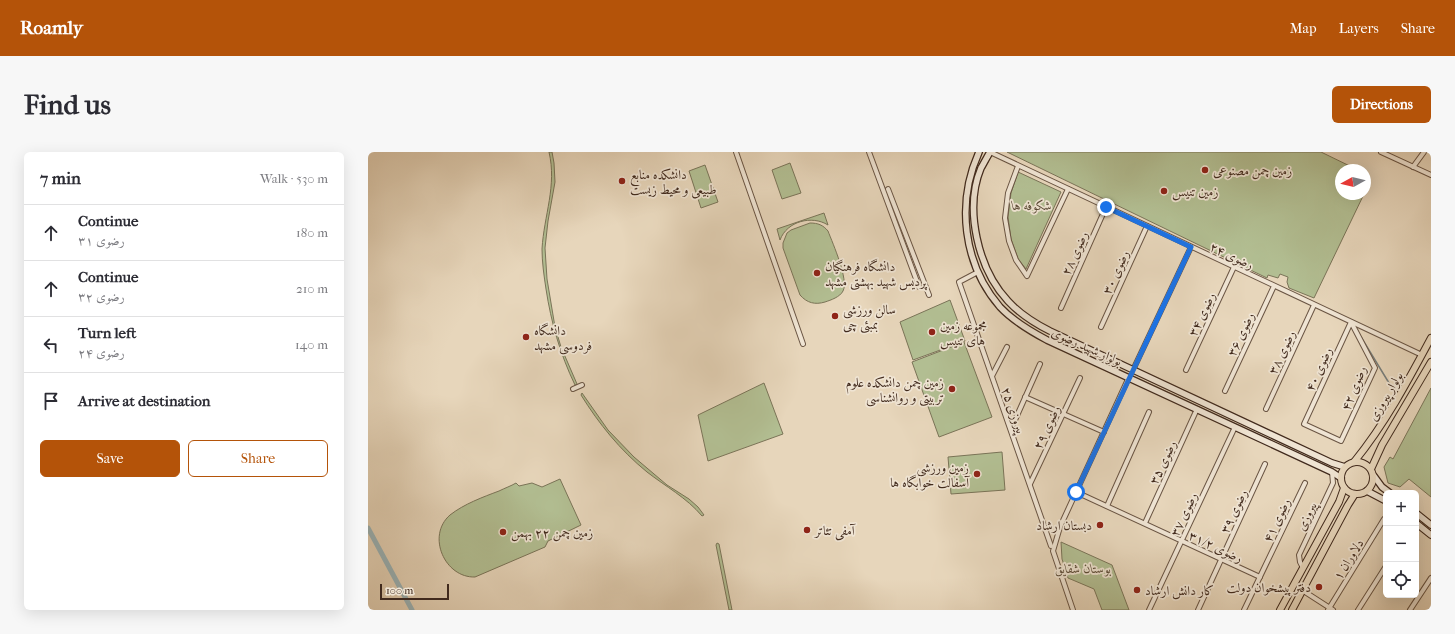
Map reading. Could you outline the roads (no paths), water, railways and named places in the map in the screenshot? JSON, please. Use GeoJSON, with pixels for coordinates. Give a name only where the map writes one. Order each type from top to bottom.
{"type":"FeatureCollection","features":[{"type":"Feature","properties":{"kind":"main road","name":"بولوار پیروزی"},"geometry":{"type":"LineString","coordinates":[[1354,462],[1372,439],[1396,402],[1431,338]]}},
{"type":"Feature","properties":{"kind":"main road","name":"بولوار پیروزی"},"geometry":{"type":"LineString","coordinates":[[1371,469],[1382,445],[1431,362]]}},
{"type":"Feature","properties":{"kind":"main road"},"geometry":{"type":"LineString","coordinates":[[1354,462],[1366,464],[1371,469],[1374,476],[1373,482],[1367,491],[1362,494],[1348,492],[1344,488],[1341,478],[1345,467],[1354,462]]}},
{"type":"Feature","properties":{"kind":"main road"},"geometry":{"type":"LineString","coordinates":[[1280,610],[1344,488]]}},
{"type":"Feature","properties":{"kind":"main road"},"geometry":{"type":"LineString","coordinates":[[1292,610],[1355,494]]}},
{"type":"Feature","properties":{"kind":"street"},"geometry":{"type":"LineString","coordinates":[[736,152],[803,344]]}},
{"type":"Feature","properties":{"kind":"street"},"geometry":{"type":"LineString","coordinates":[[869,152],[919,287]]}},
{"type":"Feature","properties":{"kind":"street","name":"بولوار شهید رضوی"},"geometry":{"type":"LineString","coordinates":[[978,152],[968,181],[966,201],[966,221],[969,247],[978,272],[988,290],[1000,307],[1016,322],[1047,340],[1130,377],[1332,472],[1341,478]]}},
{"type":"Feature","properties":{"kind":"street","name":"بولوار شهید رضوی"},"geometry":{"type":"LineString","coordinates":[[990,152],[981,169],[977,183],[975,220],[978,245],[986,268],[1007,301],[1038,325],[1332,463],[1345,467]]}},
{"type":"Feature","properties":{"kind":"street","name":"رضوی ۲۴"},"geometry":{"type":"LineString","coordinates":[[990,152],[1422,355]]}},
{"type":"Feature","properties":{"kind":"street"},"geometry":{"type":"LineString","coordinates":[[1381,152],[1431,175]]}},
{"type":"Feature","properties":{"kind":"street"},"geometry":{"type":"LineString","coordinates":[[1413,167],[1424,152]]}},
{"type":"Feature","properties":{"kind":"street"},"geometry":{"type":"LineString","coordinates":[[1018,166],[1008,193],[1006,218],[1009,241],[1016,260],[1027,276],[1068,189]]}},
{"type":"Feature","properties":{"kind":"street"},"geometry":{"type":"LineString","coordinates":[[888,189],[929,295]]}},
{"type":"Feature","properties":{"kind":"street","name":"رضوی ۲۸"},"geometry":{"type":"LineString","coordinates":[[1061,308],[1106,207]]}},
{"type":"Feature","properties":{"kind":"street","name":"رضوی ۳۰"},"geometry":{"type":"LineString","coordinates":[[1101,327],[1147,226]]}},
{"type":"Feature","properties":{"kind":"street"},"geometry":{"type":"LineString","coordinates":[[1073,610],[1053,552],[1060,527],[1191,247]]}},
{"type":"Feature","properties":{"kind":"street","name":"رضوی ۳۴"},"geometry":{"type":"LineString","coordinates":[[1186,370],[1234,267]]}},
{"type":"Feature","properties":{"kind":"street","name":"پیروزی ۲۵"},"geometry":{"type":"LineString","coordinates":[[978,272],[959,282],[1051,546]]}},
{"type":"Feature","properties":{"kind":"street","name":"رضوی ۳۶"},"geometry":{"type":"LineString","coordinates":[[1225,391],[1274,286]]}},
{"type":"Feature","properties":{"kind":"street","name":"رضوی ۳۸"},"geometry":{"type":"LineString","coordinates":[[1266,409],[1314,305]]}},
{"type":"Feature","properties":{"kind":"street","name":"رضوی ۴۰"},"geometry":{"type":"LineString","coordinates":[[1341,441],[1304,424],[1351,322]]}},
{"type":"Feature","properties":{"kind":"street","name":"رضوی ۴۲"},"geometry":{"type":"LineString","coordinates":[[1341,441],[1375,368],[1351,322]]}},
{"type":"Feature","properties":{"kind":"street"},"geometry":{"type":"LineString","coordinates":[[992,376],[1007,347]]}},
{"type":"Feature","properties":{"kind":"street"},"geometry":{"type":"LineString","coordinates":[[1010,430],[1040,364]]}},
{"type":"Feature","properties":{"kind":"street","name":"رضوی ۲۹"},"geometry":{"type":"LineString","coordinates":[[1030,485],[1080,378]]}},
{"type":"Feature","properties":{"kind":"street"},"geometry":{"type":"LineString","coordinates":[[573,389],[582,385]]}},
{"type":"Feature","properties":{"kind":"street"},"geometry":{"type":"LineString","coordinates":[[1025,397],[1104,432]]}},
{"type":"Feature","properties":{"kind":"street","name":"رضوی ۳۵"},"geometry":{"type":"LineString","coordinates":[[1145,524],[1197,409]]}},
{"type":"Feature","properties":{"kind":"street"},"geometry":{"type":"LineString","coordinates":[[1107,506],[1149,412]]}},
{"type":"Feature","properties":{"kind":"street","name":"رضوی ۳۷"},"geometry":{"type":"LineString","coordinates":[[1149,610],[1235,427]]}},
{"type":"Feature","properties":{"kind":"street","name":"رضوی ۳۹"},"geometry":{"type":"LineString","coordinates":[[1198,610],[1265,464]]}},
{"type":"Feature","properties":{"kind":"street","name":"پیروزی"},"geometry":{"type":"LineString","coordinates":[[1303,568],[1299,555],[1333,484],[1332,472]]}},
{"type":"Feature","properties":{"kind":"street"},"geometry":{"type":"LineString","coordinates":[[1374,476],[1386,490]]}},
{"type":"Feature","properties":{"kind":"street","name":"رضوی ۴۱"},"geometry":{"type":"LineString","coordinates":[[1244,610],[1305,482]]}},
{"type":"Feature","properties":{"kind":"street"},"geometry":{"type":"LineString","coordinates":[[1367,491],[1383,499]]}},
{"type":"Feature","properties":{"kind":"street","name":"رضوی ۳۱/۲"},"geometry":{"type":"LineString","coordinates":[[1076,492],[1260,577]]}},
{"type":"Feature","properties":{"kind":"street"},"geometry":{"type":"LineString","coordinates":[[1419,515],[1431,525]]}},
{"type":"Feature","properties":{"kind":"street","name":"دلاوران ۱"},"geometry":{"type":"LineString","coordinates":[[1330,609],[1383,521]]}},
{"type":"Feature","properties":{"kind":"street"},"geometry":{"type":"LineString","coordinates":[[1419,525],[1431,535]]}},
{"type":"Feature","properties":{"kind":"street"},"geometry":{"type":"LineString","coordinates":[[1358,610],[1383,571]]}},
{"type":"Feature","properties":{"kind":"street"},"geometry":{"type":"LineString","coordinates":[[1410,610],[1431,578]]}},
{"type":"Feature","properties":{"kind":"street"},"geometry":{"type":"LineString","coordinates":[[1302,590],[1330,609]]}},
{"type":"Feature","properties":{"kind":"waterway"},"geometry":{"type":"LineString","coordinates":[[1361,337],[1392,386]]}},
{"type":"Feature","properties":{"kind":"waterway"},"geometry":{"type":"LineString","coordinates":[[368,528],[412,610]]}},
{"type":"Feature","properties":{"kind":"place","name":"زمین چمن مصنوعی"},"geometry":{"type":"Point","coordinates":[1205,170]}},
{"type":"Feature","properties":{"kind":"place","name":"دانشکده منابع طبیعی و محیط زیست"},"geometry":{"type":"Point","coordinates":[622,181]}},
{"type":"Feature","properties":{"kind":"place","name":"زمین تنیس"},"geometry":{"type":"Point","coordinates":[1164,191]}},
{"type":"Feature","properties":{"kind":"place","name":"دانشگاه فرهنگیان پردیس شهید بهشتی مشهد"},"geometry":{"type":"Point","coordinates":[817,273]}},
{"type":"Feature","properties":{"kind":"place","name":"سالن ورزشی بمبئی چی"},"geometry":{"type":"Point","coordinates":[835,316]}},
{"type":"Feature","properties":{"kind":"place","name":"مجموعه زمین های تنیس"},"geometry":{"type":"Point","coordinates":[932,332]}},
{"type":"Feature","properties":{"kind":"place","name":"دانشگاه فردوسی مشهد"},"geometry":{"type":"Point","coordinates":[526,337]}},
{"type":"Feature","properties":{"kind":"place","name":"زمین چمن دانشکده علوم تربیتی و روانشناسی"},"geometry":{"type":"Point","coordinates":[952,389]}},
{"type":"Feature","properties":{"kind":"place","name":"زمین ورزشی آسفالت خوابگاه ها"},"geometry":{"type":"Point","coordinates":[977,474]}},
{"type":"Feature","properties":{"kind":"place","name":"دبستان ارشاد"},"geometry":{"type":"Point","coordinates":[1100,525]}},
{"type":"Feature","properties":{"kind":"place","name":"آمفی تئاتر"},"geometry":{"type":"Point","coordinates":[807,530]}},
{"type":"Feature","properties":{"kind":"place","name":"زمین چمن ۲۲ بهمن"},"geometry":{"type":"Point","coordinates":[503,532]}},
{"type":"Feature","properties":{"kind":"place","name":"دفتر پیشخوان دولت"},"geometry":{"type":"Point","coordinates":[1319,587]}},
{"type":"Feature","properties":{"kind":"place","name":"کار دانش ارشاد"},"geometry":{"type":"Point","coordinates":[1137,590]}},
{"type":"Feature","properties":{"kind":"park label","name":"شکوفه ها"},"geometry":{"type":"Point","coordinates":[1032,205]}},
{"type":"Feature","properties":{"kind":"park label","name":"بوستان شقایق"},"geometry":{"type":"Point","coordinates":[1083,568]}}]}
